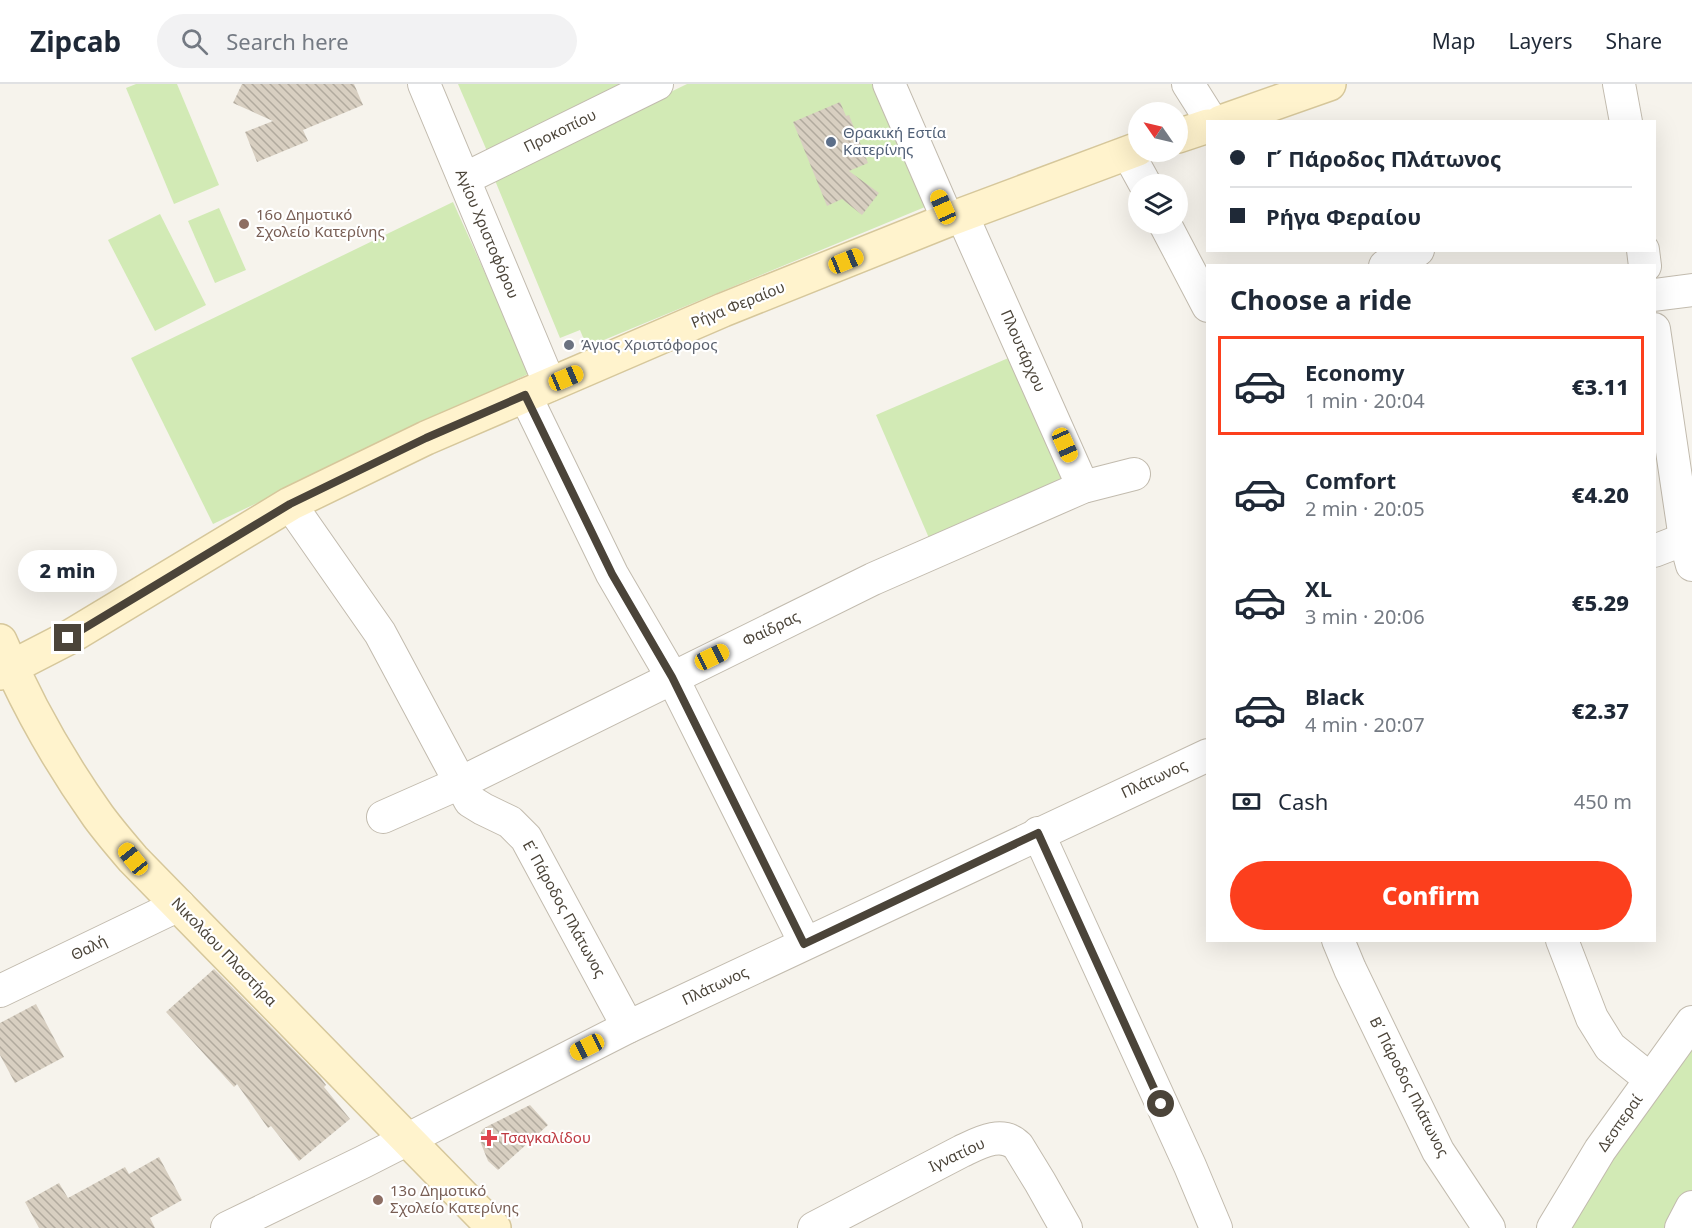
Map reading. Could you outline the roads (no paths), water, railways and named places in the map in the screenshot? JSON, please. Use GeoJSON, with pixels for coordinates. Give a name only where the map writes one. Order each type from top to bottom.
{"type":"FeatureCollection","features":[{"type":"Feature","properties":{"kind":"street","name":"Αγίου Χριστοφόρου"},"geometry":{"type":"LineString","coordinates":[[424,84],[464,179],[537,390],[612,574],[672,677],[804,944]]}},
{"type":"Feature","properties":{"kind":"street","name":"Προκοπίου"},"geometry":{"type":"LineString","coordinates":[[464,179],[657,84]]}},
{"type":"Feature","properties":{"kind":"street","name":"Πλουτάρχου"},"geometry":{"type":"LineString","coordinates":[[889,84],[1083,487]]}},
{"type":"Feature","properties":{"kind":"street"},"geometry":{"type":"LineString","coordinates":[[1188,84],[1211,120]]}},
{"type":"Feature","properties":{"kind":"street"},"geometry":{"type":"LineString","coordinates":[[1227,120],[1329,84]]}},
{"type":"Feature","properties":{"kind":"street"},"geometry":{"type":"LineString","coordinates":[[1619,84],[1626,120]]}},
{"type":"Feature","properties":{"kind":"street"},"geometry":{"type":"LineString","coordinates":[[1188,133],[1206,127]]}},
{"type":"Feature","properties":{"kind":"street","name":"Ρήγα Φεραίου"},"geometry":{"type":"LineString","coordinates":[[4,660],[68,638],[290,504],[426,438],[723,310],[955,217],[1128,153]]}},
{"type":"Feature","properties":{"kind":"street"},"geometry":{"type":"LineString","coordinates":[[1170,234],[1206,302]]}},
{"type":"Feature","properties":{"kind":"street"},"geometry":{"type":"LineString","coordinates":[[1389,264],[1414,252]]}},
{"type":"Feature","properties":{"kind":"street"},"geometry":{"type":"LineString","coordinates":[[1656,295],[1692,291]]}},
{"type":"Feature","properties":{"kind":"street"},"geometry":{"type":"LineString","coordinates":[[1656,341],[1688,535],[1656,549]]}},
{"type":"Feature","properties":{"kind":"street","name":"Φαίδρας"},"geometry":{"type":"LineString","coordinates":[[382,817],[460,783],[873,579],[1083,487],[1134,474]]}},
{"type":"Feature","properties":{"kind":"street","name":"Ε΄ Πάροδος Πλάτωνος"},"geometry":{"type":"LineString","coordinates":[[290,504],[380,633],[470,801],[483,810],[510,822],[526,838],[628,1027]]}},
{"type":"Feature","properties":{"kind":"street","name":"Νικολάου Πλαστήρα"},"geometry":{"type":"LineString","coordinates":[[4,660],[69,774],[99,817],[133,859],[494,1228]]}},
{"type":"Feature","properties":{"kind":"street","name":"Πλάτωνος"},"geometry":{"type":"LineString","coordinates":[[227,1228],[363,1162],[406,1138],[628,1027],[1206,755]]}},
{"type":"Feature","properties":{"kind":"street"},"geometry":{"type":"LineString","coordinates":[[1038,833],[1216,1228]]}},
{"type":"Feature","properties":{"kind":"street","name":"Θαλή"},"geometry":{"type":"LineString","coordinates":[[0,991],[179,905]]}},
{"type":"Feature","properties":{"kind":"street","name":"Β΄ Πάροδος Πλάτωνος"},"geometry":{"type":"LineString","coordinates":[[1339,942],[1438,1151],[1489,1228]]}},
{"type":"Feature","properties":{"kind":"street"},"geometry":{"type":"LineString","coordinates":[[1563,942],[1592,1018],[1610,1047],[1650,1079]]}},
{"type":"Feature","properties":{"kind":"street","name":"Δεσπεραί"},"geometry":{"type":"LineString","coordinates":[[1553,1228],[1600,1150],[1692,1022]]}},
{"type":"Feature","properties":{"kind":"street","name":"Ιγνατίου"},"geometry":{"type":"LineString","coordinates":[[814,1228],[962,1151],[999,1138],[1018,1146],[1066,1228]]}},
{"type":"Feature","properties":{"kind":"street"},"geometry":{"type":"LineString","coordinates":[[1681,1228],[1692,1207]]}},
{"type":"Feature","properties":{"kind":"place","name":"Θρακική Εστία Κατερίνης"},"geometry":{"type":"Point","coordinates":[831,142]}},
{"type":"Feature","properties":{"kind":"place","name":"16ο Δημοτικό Σχολείο Κατερίνης"},"geometry":{"type":"Point","coordinates":[244,224]}},
{"type":"Feature","properties":{"kind":"place","name":"Άγιος Χριστόφορος"},"geometry":{"type":"Point","coordinates":[569,345]}},
{"type":"Feature","properties":{"kind":"place","name":"Τσαγκαλίδου"},"geometry":{"type":"Point","coordinates":[489,1138]}},
{"type":"Feature","properties":{"kind":"place","name":"13ο Δημοτικό Σχολείο Κατερίνης"},"geometry":{"type":"Point","coordinates":[378,1200]}}]}
